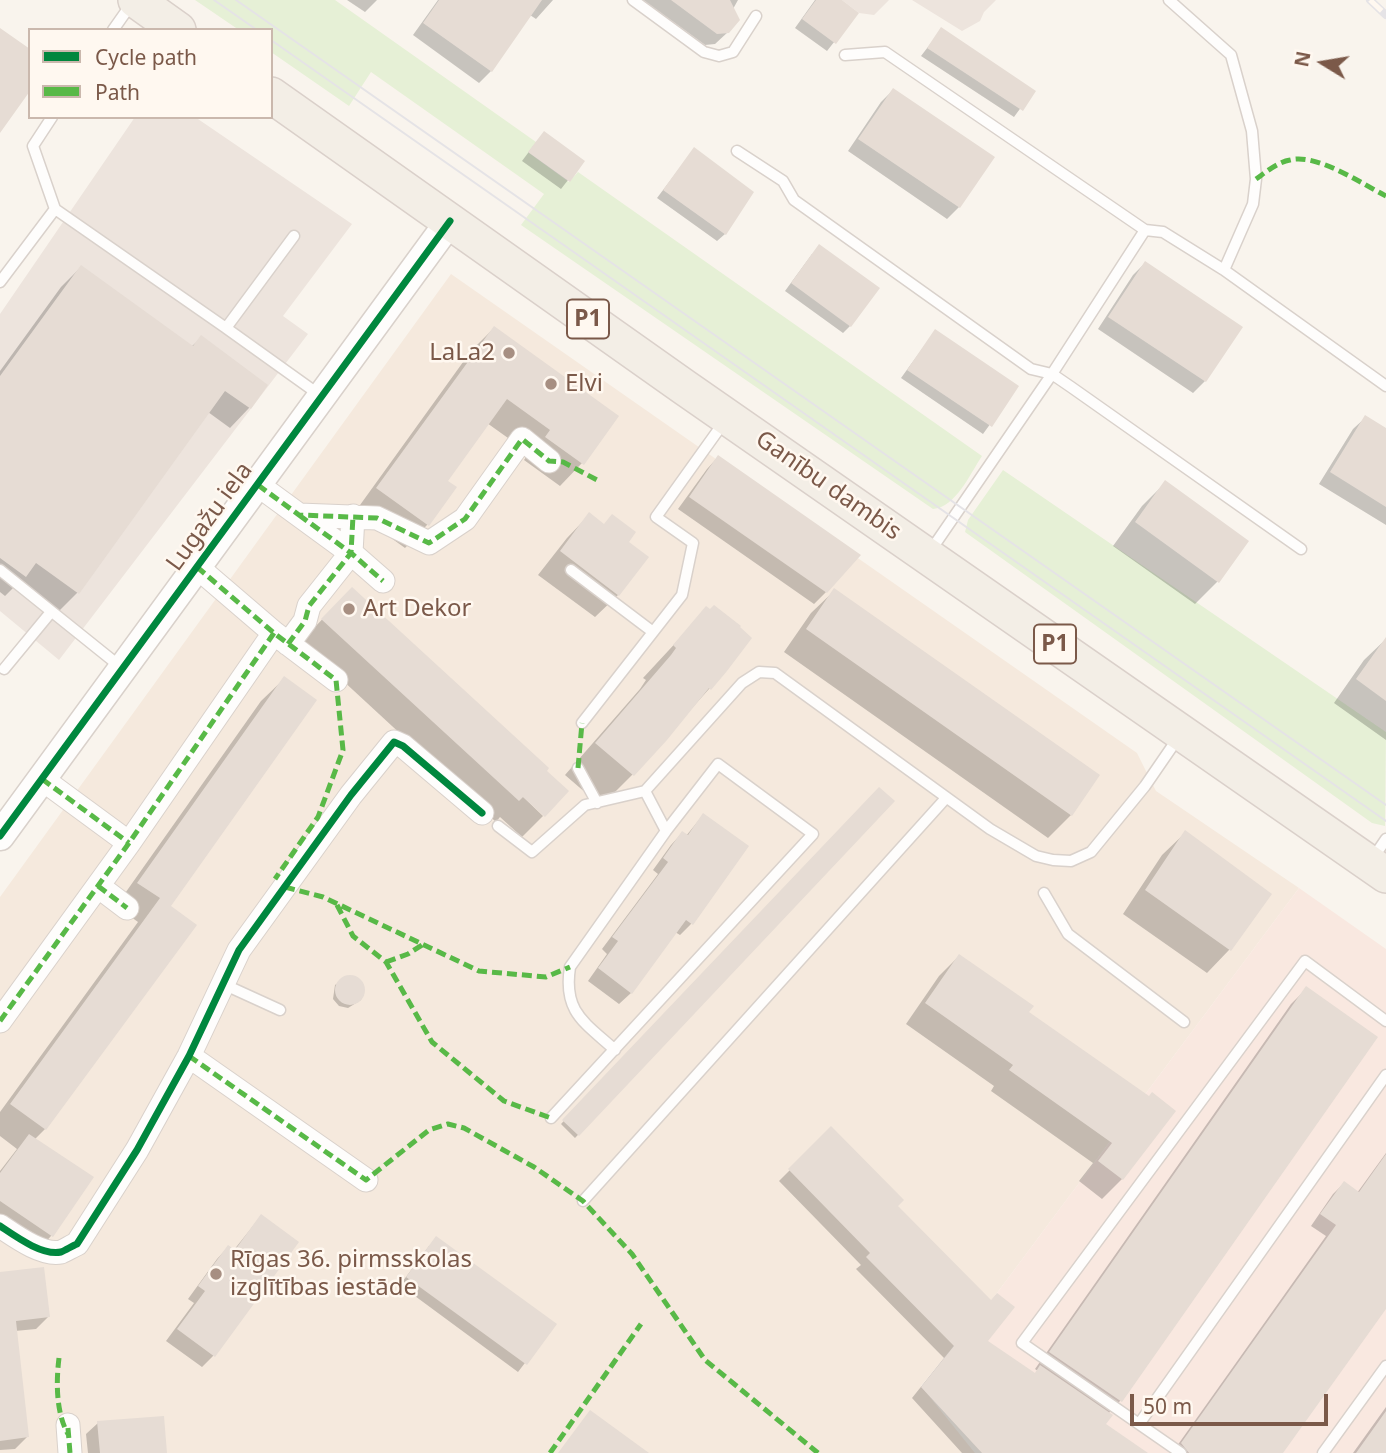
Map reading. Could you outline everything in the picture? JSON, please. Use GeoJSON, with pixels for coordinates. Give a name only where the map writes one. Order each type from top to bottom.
{"type":"FeatureCollection","features":[{"type":"Feature","properties":{"kind":"main road"},"geometry":{"type":"LineString","coordinates":[[135,0],[175,28]]}},
{"type":"Feature","properties":{"kind":"main road","name":"Ganību dambis"},"geometry":{"type":"LineString","coordinates":[[273,96],[1182,733],[1380,859]]}},
{"type":"Feature","properties":{"kind":"street","name":"Lugažu iela"},"geometry":{"type":"LineString","coordinates":[[0,836],[450,221]]}},
{"type":"Feature","properties":{"kind":"street"},"geometry":{"type":"LineString","coordinates":[[299,515],[377,518],[429,543],[465,519],[522,439],[549,461]]}},
{"type":"Feature","properties":{"kind":"street"},"geometry":{"type":"LineString","coordinates":[[258,485],[383,581]]}},
{"type":"Feature","properties":{"kind":"street"},"geometry":{"type":"LineString","coordinates":[[0,1021],[281,638],[305,621],[309,606],[351,554],[353,516]]}},
{"type":"Feature","properties":{"kind":"street"},"geometry":{"type":"LineString","coordinates":[[197,567],[281,638],[336,680]]}},
{"type":"Feature","properties":{"kind":"street"},"geometry":{"type":"LineString","coordinates":[[0,1226],[28,1245],[52,1251],[61,1252],[77,1244],[137,1150],[189,1056],[239,950],[351,794],[394,742],[403,746],[490,820]]}},
{"type":"Feature","properties":{"kind":"street"},"geometry":{"type":"LineString","coordinates":[[42,779],[129,844]]}},
{"type":"Feature","properties":{"kind":"street"},"geometry":{"type":"LineString","coordinates":[[98,886],[127,908]]}},
{"type":"Feature","properties":{"kind":"street"},"geometry":{"type":"LineString","coordinates":[[189,1056],[366,1180]]}},
{"type":"Feature","properties":{"kind":"street"},"geometry":{"type":"LineString","coordinates":[[68,1425],[70,1453]]}},
{"type":"Feature","properties":{"kind":"lane"},"geometry":{"type":"LineString","coordinates":[[114,28],[135,0]]}},
{"type":"Feature","properties":{"kind":"lane"},"geometry":{"type":"LineString","coordinates":[[633,0],[704,52],[719,56],[733,52],[756,16]]}},
{"type":"Feature","properties":{"kind":"lane"},"geometry":{"type":"LineString","coordinates":[[1169,0],[1231,55],[1252,131],[1256,179],[1253,204],[1224,270]]}},
{"type":"Feature","properties":{"kind":"lane"},"geometry":{"type":"LineString","coordinates":[[845,55],[885,52],[1145,230],[1163,232],[1224,270],[1386,386]]}},
{"type":"Feature","properties":{"kind":"lane"},"geometry":{"type":"LineString","coordinates":[[51,119],[33,146],[55,209],[322,396]]}},
{"type":"Feature","properties":{"kind":"lane"},"geometry":{"type":"LineString","coordinates":[[737,150],[782,181],[794,200],[1031,369],[1052,374],[1301,548]]}},
{"type":"Feature","properties":{"kind":"lane"},"geometry":{"type":"LineString","coordinates":[[0,282],[55,209]]}},
{"type":"Feature","properties":{"kind":"lane"},"geometry":{"type":"LineString","coordinates":[[928,555],[1052,374],[1145,230]]}},
{"type":"Feature","properties":{"kind":"lane"},"geometry":{"type":"LineString","coordinates":[[226,328],[294,236]]}},
{"type":"Feature","properties":{"kind":"lane"},"geometry":{"type":"LineString","coordinates":[[582,723],[682,595],[693,543],[656,517],[727,416]]}},
{"type":"Feature","properties":{"kind":"lane"},"geometry":{"type":"LineString","coordinates":[[0,570],[122,668]]}},
{"type":"Feature","properties":{"kind":"lane"},"geometry":{"type":"LineString","coordinates":[[571,570],[653,632]]}},
{"type":"Feature","properties":{"kind":"lane"},"geometry":{"type":"LineString","coordinates":[[4,668],[51,612]]}},
{"type":"Feature","properties":{"kind":"lane"},"geometry":{"type":"LineString","coordinates":[[490,820],[531,852],[585,806],[645,791],[742,683],[759,672],[775,673],[990,830],[1036,856],[1071,861],[1091,852],[1145,786],[1182,733]]}},
{"type":"Feature","properties":{"kind":"lane"},"geometry":{"type":"LineString","coordinates":[[551,1118],[615,1050],[813,834],[718,764],[666,831],[570,967],[567,987],[572,1005],[581,1019],[615,1050]]}},
{"type":"Feature","properties":{"kind":"lane"},"geometry":{"type":"LineString","coordinates":[[579,768],[597,803]]}},
{"type":"Feature","properties":{"kind":"lane"},"geometry":{"type":"LineString","coordinates":[[645,791],[666,831]]}},
{"type":"Feature","properties":{"kind":"lane"},"geometry":{"type":"LineString","coordinates":[[583,1201],[946,798]]}},
{"type":"Feature","properties":{"kind":"lane"},"geometry":{"type":"LineString","coordinates":[[1044,893],[1068,934],[1184,1021]]}},
{"type":"Feature","properties":{"kind":"lane"},"geometry":{"type":"LineString","coordinates":[[1181,1453],[1022,1343],[1305,961],[1386,1021]]}},
{"type":"Feature","properties":{"kind":"lane"},"geometry":{"type":"LineString","coordinates":[[223,984],[280,1010]]}},
{"type":"Feature","properties":{"kind":"lane"},"geometry":{"type":"LineString","coordinates":[[1139,1424],[1386,1075]]}},
{"type":"Feature","properties":{"kind":"lane"},"geometry":{"type":"LineString","coordinates":[[1323,1453],[1386,1366]]}},
{"type":"Feature","properties":{"kind":"shaded area"},"geometry":{"type":"Polygon","coordinates":[[[842,0],[889,0],[874,15],[859,13],[842,0]]]}},
{"type":"Feature","properties":{"kind":"shaded area"},"geometry":{"type":"Polygon","coordinates":[[[912,0],[996,0],[984,12],[980,21],[962,31],[912,0]]]}},
{"type":"Feature","properties":{"kind":"shaded area"},"geometry":{"type":"Polygon","coordinates":[[[134,119],[198,119],[352,224],[283,316],[308,334],[59,660],[0,611],[0,314],[134,119]]]}},
{"type":"Feature","properties":{"kind":"shaded area"},"geometry":{"type":"Polygon","coordinates":[[[451,274],[1137,753],[1156,791],[1299,888],[997,1293],[921,1386],[975,1453],[0,1453],[0,897],[451,274]]]}},
{"type":"Feature","properties":{"kind":"shaded area"},"geometry":{"type":"Polygon","coordinates":[[[1299,888],[1386,949],[1386,1453],[982,1453],[921,1387],[997,1293],[1299,888]]]}},
{"type":"Feature","properties":{"kind":"green space"},"geometry":{"type":"Polygon","coordinates":[[[195,0],[335,0],[536,142],[529,153],[569,182],[578,172],[982,456],[955,496],[941,507],[933,509],[521,225],[544,194],[371,72],[349,106],[273,53],[273,28],[236,28],[195,0]]]}},
{"type":"Feature","properties":{"kind":"green space"},"geometry":{"type":"Polygon","coordinates":[[[1003,470],[1386,732],[1385,826],[1372,823],[965,532],[968,520],[1003,470]]]}},
{"type":"Feature","properties":{"kind":"building"},"geometry":{"type":"Polygon","coordinates":[[[439,0],[542,0],[492,72],[423,23],[439,0]]]}},
{"type":"Feature","properties":{"kind":"building"},"geometry":{"type":"Polygon","coordinates":[[[671,0],[730,0],[740,20],[729,33],[717,34],[671,0]]]}},
{"type":"Feature","properties":{"kind":"building"},"geometry":{"type":"Polygon","coordinates":[[[816,0],[842,0],[859,13],[836,44],[802,19],[816,0]]]}},
{"type":"Feature","properties":{"kind":"building"},"geometry":{"type":"Polygon","coordinates":[[[941,27],[1036,91],[1023,111],[927,48],[941,27]]]}},
{"type":"Feature","properties":{"kind":"building"},"geometry":{"type":"Polygon","coordinates":[[[0,28],[28,48],[28,94],[0,133],[0,28]]]}},
{"type":"Feature","properties":{"kind":"building"},"geometry":{"type":"Polygon","coordinates":[[[893,88],[995,157],[960,208],[858,139],[893,88]]]}},
{"type":"Feature","properties":{"kind":"building"},"geometry":{"type":"Polygon","coordinates":[[[544,131],[585,161],[570,182],[528,152],[544,131]]]}},
{"type":"Feature","properties":{"kind":"building"},"geometry":{"type":"Polygon","coordinates":[[[694,147],[754,192],[726,235],[663,190],[694,147]]]}},
{"type":"Feature","properties":{"kind":"building"},"geometry":{"type":"Polygon","coordinates":[[[819,244],[880,288],[851,327],[791,283],[819,244]]]}},
{"type":"Feature","properties":{"kind":"building"},"geometry":{"type":"Polygon","coordinates":[[[1145,261],[1243,327],[1206,382],[1108,317],[1145,261]]]}},
{"type":"Feature","properties":{"kind":"building"},"geometry":{"type":"Polygon","coordinates":[[[81,265],[193,346],[201,335],[268,385],[251,409],[225,391],[79,594],[36,563],[26,577],[0,558],[0,376],[81,265]]]}},
{"type":"Feature","properties":{"kind":"building"},"geometry":{"type":"Polygon","coordinates":[[[494,326],[619,416],[584,465],[545,437],[550,430],[507,399],[448,481],[457,487],[429,526],[376,488],[494,326]]]}},
{"type":"Feature","properties":{"kind":"building"},"geometry":{"type":"Polygon","coordinates":[[[935,329],[1019,386],[992,427],[907,370],[935,329]]]}},
{"type":"Feature","properties":{"kind":"building"},"geometry":{"type":"Polygon","coordinates":[[[1365,415],[1386,428],[1386,507],[1330,472],[1365,415]]]}},
{"type":"Feature","properties":{"kind":"building"},"geometry":{"type":"Polygon","coordinates":[[[718,455],[861,555],[827,593],[689,497],[718,455]]]}},
{"type":"Feature","properties":{"kind":"building"},"geometry":{"type":"Polygon","coordinates":[[[1165,480],[1249,541],[1219,583],[1135,522],[1165,480]]]}},
{"type":"Feature","properties":{"kind":"building"},"geometry":{"type":"Polygon","coordinates":[[[589,512],[604,524],[612,514],[636,532],[629,542],[649,557],[619,596],[560,551],[589,512]]]}},
{"type":"Feature","properties":{"kind":"building"},"geometry":{"type":"Polygon","coordinates":[[[352,587],[549,768],[547,771],[569,791],[545,817],[523,797],[519,801],[321,619],[352,587]]]}},
{"type":"Feature","properties":{"kind":"building"},"geometry":{"type":"Polygon","coordinates":[[[834,588],[1100,775],[1072,816],[806,629],[834,588]]]}},
{"type":"Feature","properties":{"kind":"building"},"geometry":{"type":"Polygon","coordinates":[[[714,605],[752,638],[711,690],[709,688],[634,776],[595,743],[671,655],[676,648],[673,645],[706,606],[710,609],[714,605]]]}},
{"type":"Feature","properties":{"kind":"building"},"geometry":{"type":"Polygon","coordinates":[[[1386,637],[1386,701],[1356,679],[1386,637]]]}},
{"type":"Feature","properties":{"kind":"building"},"geometry":{"type":"Polygon","coordinates":[[[284,676],[317,700],[171,906],[197,925],[46,1130],[10,1104],[160,898],[137,883],[284,676]]]}},
{"type":"Feature","properties":{"kind":"building"},"geometry":{"type":"Polygon","coordinates":[[[879,787],[895,801],[579,1136],[562,1120],[879,787]]]}},
{"type":"Feature","properties":{"kind":"building"},"geometry":{"type":"Polygon","coordinates":[[[703,813],[749,846],[693,925],[686,920],[632,994],[598,968],[618,941],[612,937],[668,862],[663,858],[682,831],[688,835],[703,813]]]}},
{"type":"Feature","properties":{"kind":"building"},"geometry":{"type":"Polygon","coordinates":[[[1185,830],[1272,894],[1231,951],[1145,890],[1185,830]]]}},
{"type":"Feature","properties":{"kind":"building"},"geometry":{"type":"Polygon","coordinates":[[[959,954],[1034,1006],[1029,1012],[1149,1096],[1152,1092],[1176,1111],[1123,1180],[1098,1161],[1112,1143],[1009,1070],[1013,1065],[925,1003],[959,954]]]}},
{"type":"Feature","properties":{"kind":"building"},"geometry":{"type":"Polygon","coordinates":[[[350,975],[361,979],[365,990],[361,1001],[350,1005],[339,1001],[335,990],[339,979],[350,975]]]}},
{"type":"Feature","properties":{"kind":"building"},"geometry":{"type":"Polygon","coordinates":[[[1306,986],[1378,1037],[1122,1402],[1049,1352],[1306,986]]]}},
{"type":"Feature","properties":{"kind":"building"},"geometry":{"type":"Polygon","coordinates":[[[831,1126],[904,1200],[898,1206],[991,1300],[997,1293],[1015,1307],[988,1341],[1035,1373],[1040,1365],[1113,1415],[1106,1424],[1148,1453],[982,1453],[921,1387],[954,1346],[866,1257],[870,1253],[788,1169],[831,1126]]]}},
{"type":"Feature","properties":{"kind":"building"},"geometry":{"type":"Polygon","coordinates":[[[29,1134],[94,1177],[53,1237],[0,1201],[0,1173],[29,1134]]]}},
{"type":"Feature","properties":{"kind":"building"},"geometry":{"type":"Polygon","coordinates":[[[1386,1154],[1386,1309],[1283,1453],[1189,1453],[1181,1443],[1336,1225],[1320,1214],[1344,1181],[1359,1192],[1386,1154]]]}},
{"type":"Feature","properties":{"kind":"building"},"geometry":{"type":"Polygon","coordinates":[[[261,1214],[299,1242],[215,1357],[177,1329],[205,1291],[198,1286],[228,1245],[235,1250],[261,1214]]]}},
{"type":"Feature","properties":{"kind":"building"},"geometry":{"type":"Polygon","coordinates":[[[436,1236],[557,1324],[527,1365],[406,1277],[436,1236]]]}},
{"type":"Feature","properties":{"kind":"building"},"geometry":{"type":"Polygon","coordinates":[[[44,1267],[50,1317],[16,1321],[29,1437],[0,1441],[0,1272],[44,1267]]]}},
{"type":"Feature","properties":{"kind":"building"},"geometry":{"type":"Polygon","coordinates":[[[590,1410],[649,1453],[558,1453],[590,1410]]]}},
{"type":"Feature","properties":{"kind":"building"},"geometry":{"type":"Polygon","coordinates":[[[1386,1411],[1386,1453],[1356,1453],[1386,1411]]]}},
{"type":"Feature","properties":{"kind":"building"},"geometry":{"type":"Polygon","coordinates":[[[164,1416],[167,1453],[100,1453],[97,1421],[164,1416]]]}},
{"type":"Feature","properties":{"kind":"tram line"},"geometry":{"type":"LineString","coordinates":[[214,0],[254,28]]}},
{"type":"Feature","properties":{"kind":"tram line"},"geometry":{"type":"LineString","coordinates":[[236,0],[1386,805]]}},
{"type":"Feature","properties":{"kind":"tram line"},"geometry":{"type":"LineString","coordinates":[[273,41],[1386,821]]}},
{"type":"Feature","properties":{"kind":"railway"},"geometry":{"type":"LineString","coordinates":[[1370,0],[1386,15]]}},
{"type":"Feature","properties":{"kind":"marked path"},"geometry":{"type":"LineString","coordinates":[[1256,179],[1281,163],[1301,159],[1326,165],[1386,196]]}},
{"type":"Feature","properties":{"kind":"marked path"},"geometry":{"type":"LineString","coordinates":[[258,485],[299,515],[377,518],[429,543],[465,519],[522,439],[549,461],[563,462],[597,480]]}},
{"type":"Feature","properties":{"kind":"marked path"},"geometry":{"type":"LineString","coordinates":[[299,515],[351,553],[383,581]]}},
{"type":"Feature","properties":{"kind":"marked path"},"geometry":{"type":"LineString","coordinates":[[288,644],[305,621],[309,606],[351,553],[353,516]]}},
{"type":"Feature","properties":{"kind":"marked path"},"geometry":{"type":"LineString","coordinates":[[197,567],[274,633],[336,680],[343,750],[318,817],[275,879]]}},
{"type":"Feature","properties":{"kind":"marked path"},"geometry":{"type":"LineString","coordinates":[[0,1021],[129,843],[274,633]]}},
{"type":"Feature","properties":{"kind":"marked path"},"geometry":{"type":"LineString","coordinates":[[578,768],[582,723]]}},
{"type":"Feature","properties":{"kind":"marked path"},"geometry":{"type":"LineString","coordinates":[[42,779],[129,843]]}},
{"type":"Feature","properties":{"kind":"marked path"},"geometry":{"type":"LineString","coordinates":[[98,886],[127,908]]}},
{"type":"Feature","properties":{"kind":"marked path"},"geometry":{"type":"LineString","coordinates":[[285,887],[323,897],[479,971],[546,977],[570,967]]}},
{"type":"Feature","properties":{"kind":"marked path"},"geometry":{"type":"LineString","coordinates":[[337,905],[353,936],[386,962],[432,1042],[504,1101],[551,1118]]}},
{"type":"Feature","properties":{"kind":"marked path"},"geometry":{"type":"LineString","coordinates":[[386,962],[408,954],[422,945]]}},
{"type":"Feature","properties":{"kind":"marked path"},"geometry":{"type":"LineString","coordinates":[[189,1056],[366,1180],[429,1130],[448,1124],[464,1128],[534,1167],[583,1201],[632,1254],[705,1360],[818,1453]]}},
{"type":"Feature","properties":{"kind":"marked path"},"geometry":{"type":"LineString","coordinates":[[550,1453],[641,1324]]}},
{"type":"Feature","properties":{"kind":"marked path"},"geometry":{"type":"LineString","coordinates":[[59,1358],[58,1397],[61,1417],[68,1434]]}},
{"type":"Feature","properties":{"kind":"marked path"},"geometry":{"type":"LineString","coordinates":[[68,1428],[70,1453]]}},
{"type":"Feature","properties":{"kind":"cycle path"},"geometry":{"type":"LineString","coordinates":[[0,836],[450,221]]}},
{"type":"Feature","properties":{"kind":"cycle path"},"geometry":{"type":"LineString","coordinates":[[0,1226],[46,1251],[61,1252],[77,1244],[137,1150],[189,1056],[239,950],[351,795],[394,742],[403,746],[482,813]]}},
{"type":"Feature","properties":{"kind":"place","name":"LaLa2"},"geometry":{"type":"Point","coordinates":[509,353]}},
{"type":"Feature","properties":{"kind":"place","name":"Elvi"},"geometry":{"type":"Point","coordinates":[551,384]}},
{"type":"Feature","properties":{"kind":"place","name":"Art Dekor"},"geometry":{"type":"Point","coordinates":[349,609]}},
{"type":"Feature","properties":{"kind":"place","name":"Rīgas 36. pirmsskolas izglītības iestāde"},"geometry":{"type":"Point","coordinates":[216,1274]}}]}
